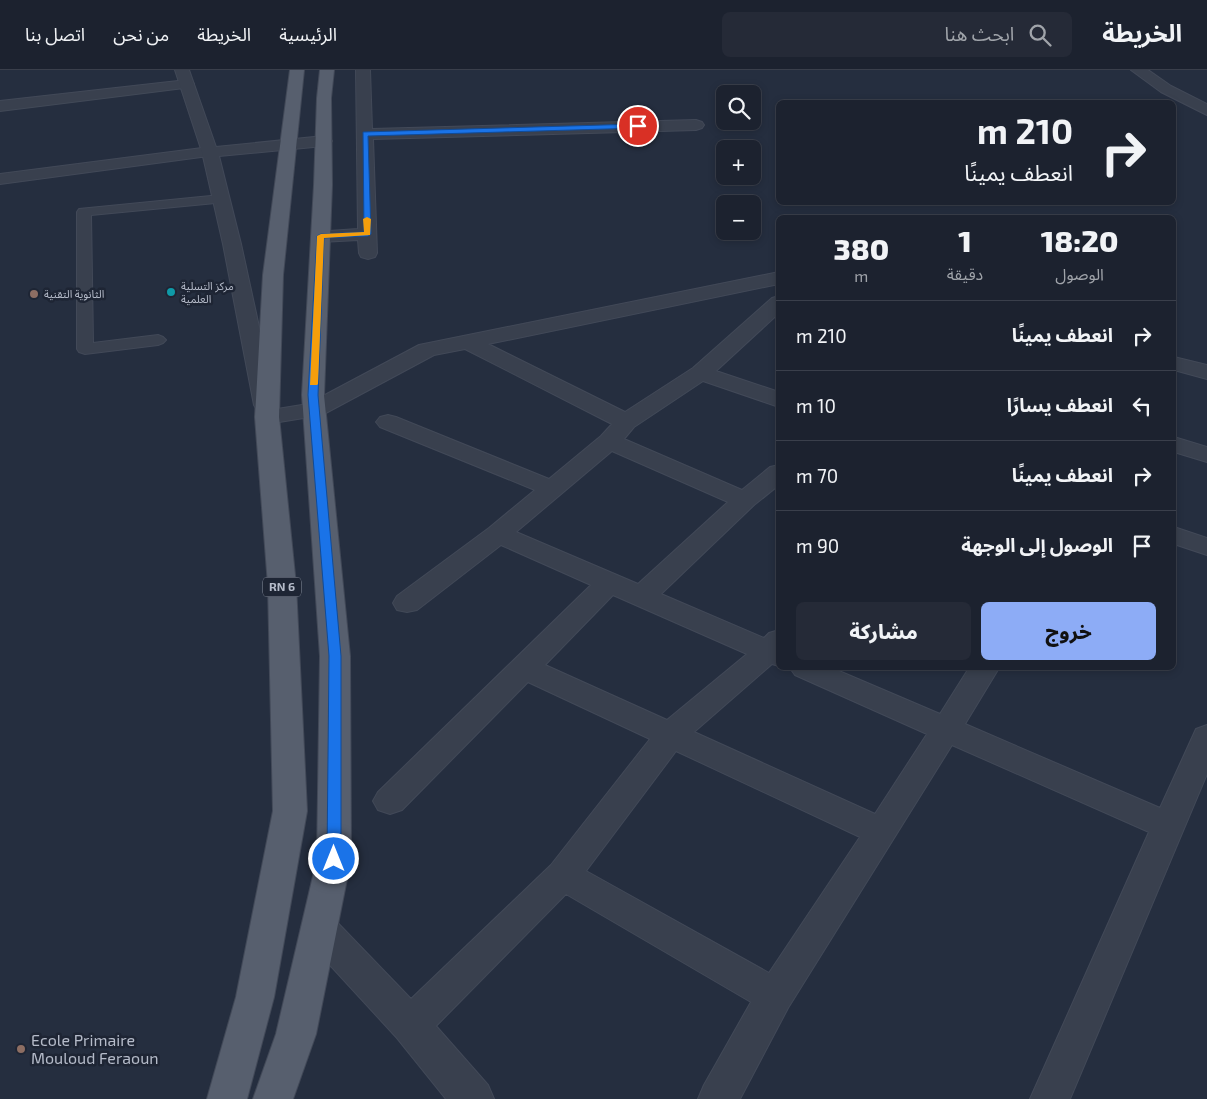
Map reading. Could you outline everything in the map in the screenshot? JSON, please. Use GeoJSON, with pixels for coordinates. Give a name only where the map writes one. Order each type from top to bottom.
{"type":"FeatureCollection","features":[{"type":"Feature","properties":{"kind":"main road","name":"RN 6"},"geometry":{"type":"LineString","coordinates":[[227,1099],[255,997],[290,812],[282,585],[268,417],[273,275],[297,70]]}},
{"type":"Feature","properties":{"kind":"main road"},"geometry":{"type":"LineString","coordinates":[[274,1099],[296,1034],[334,859],[335,656],[313,395],[327,70]]}},
{"type":"Feature","properties":{"kind":"street"},"geometry":{"type":"LineString","coordinates":[[363,70],[368,254]]}},
{"type":"Feature","properties":{"kind":"street"},"geometry":{"type":"LineString","coordinates":[[1138,70],[1166,89],[1207,110]]}},
{"type":"Feature","properties":{"kind":"street"},"geometry":{"type":"LineString","coordinates":[[0,106],[185,77],[210,152],[222,199],[268,417],[314,410],[427,350],[776,279]]}},
{"type":"Feature","properties":{"kind":"street"},"geometry":{"type":"LineString","coordinates":[[365,134],[696,125]]}},
{"type":"Feature","properties":{"kind":"street"},"geometry":{"type":"LineString","coordinates":[[0,179],[210,152],[324,141]]}},
{"type":"Feature","properties":{"kind":"street"},"geometry":{"type":"LineString","coordinates":[[321,236],[368,234]]}},
{"type":"Feature","properties":{"kind":"street"},"geometry":{"type":"LineString","coordinates":[[407,603],[498,534],[553,489],[609,441],[626,422],[701,373],[776,307]]}},
{"type":"Feature","properties":{"kind":"street"},"geometry":{"type":"LineString","coordinates":[[466,341],[626,422]]}},
{"type":"Feature","properties":{"kind":"street"},"geometry":{"type":"LineString","coordinates":[[1176,364],[1207,372]]}},
{"type":"Feature","properties":{"kind":"street"},"geometry":{"type":"LineString","coordinates":[[701,373],[776,399]]}},
{"type":"Feature","properties":{"kind":"street"},"geometry":{"type":"LineString","coordinates":[[388,422],[553,489]]}},
{"type":"Feature","properties":{"kind":"street"},"geometry":{"type":"LineString","coordinates":[[609,441],[745,500]]}},
{"type":"Feature","properties":{"kind":"street"},"geometry":{"type":"LineString","coordinates":[[1176,445],[1207,454]]}},
{"type":"Feature","properties":{"kind":"street"},"geometry":{"type":"LineString","coordinates":[[642,596],[745,500],[776,474]]}},
{"type":"Feature","properties":{"kind":"street"},"geometry":{"type":"LineString","coordinates":[[411,1024],[563,875],[671,734],[776,649],[642,596],[498,534]]}},
{"type":"Feature","properties":{"kind":"street"},"geometry":{"type":"LineString","coordinates":[[1176,536],[1207,547]]}},
{"type":"Feature","properties":{"kind":"street"},"geometry":{"type":"LineString","coordinates":[[390,801],[610,582]]}},
{"type":"Feature","properties":{"kind":"street"},"geometry":{"type":"LineString","coordinates":[[524,667],[882,832]]}},
{"type":"Feature","properties":{"kind":"street"},"geometry":{"type":"LineString","coordinates":[[810,670],[1168,826]]}},
{"type":"Feature","properties":{"kind":"street"},"geometry":{"type":"LineString","coordinates":[[718,1099],[775,996],[882,832],[983,670]]}},
{"type":"Feature","properties":{"kind":"street"},"geometry":{"type":"LineString","coordinates":[[1050,1099],[1207,737]]}},
{"type":"Feature","properties":{"kind":"street"},"geometry":{"type":"LineString","coordinates":[[563,875],[775,996]]}},
{"type":"Feature","properties":{"kind":"street"},"geometry":{"type":"LineString","coordinates":[[319,928],[411,1024],[466,1092],[474,1099]]}},
{"type":"Feature","properties":{"kind":"lane"},"geometry":{"type":"LineString","coordinates":[[158,340],[85,349],[84,212],[222,199]]}},
{"type":"Feature","properties":{"kind":"slow traffic"},"geometry":{"type":"LineString","coordinates":[[314,384],[321,236],[368,234],[367,219]]}},
{"type":"Feature","properties":{"kind":"place","name":"مركز التسلية العلمية"},"geometry":{"type":"Point","coordinates":[171,292]}},
{"type":"Feature","properties":{"kind":"place","name":"الثانوية التقنية"},"geometry":{"type":"Point","coordinates":[34,294]}},
{"type":"Feature","properties":{"kind":"place","name":"Ecole Primaire Mouloud Feraoun"},"geometry":{"type":"Point","coordinates":[21,1049]}},
{"type":"Feature","properties":{"kind":"route"},"geometry":{"type":"LineString","coordinates":[[334,859],[335,656],[313,395],[321,236],[368,234],[365,134],[638,126]]}}]}
